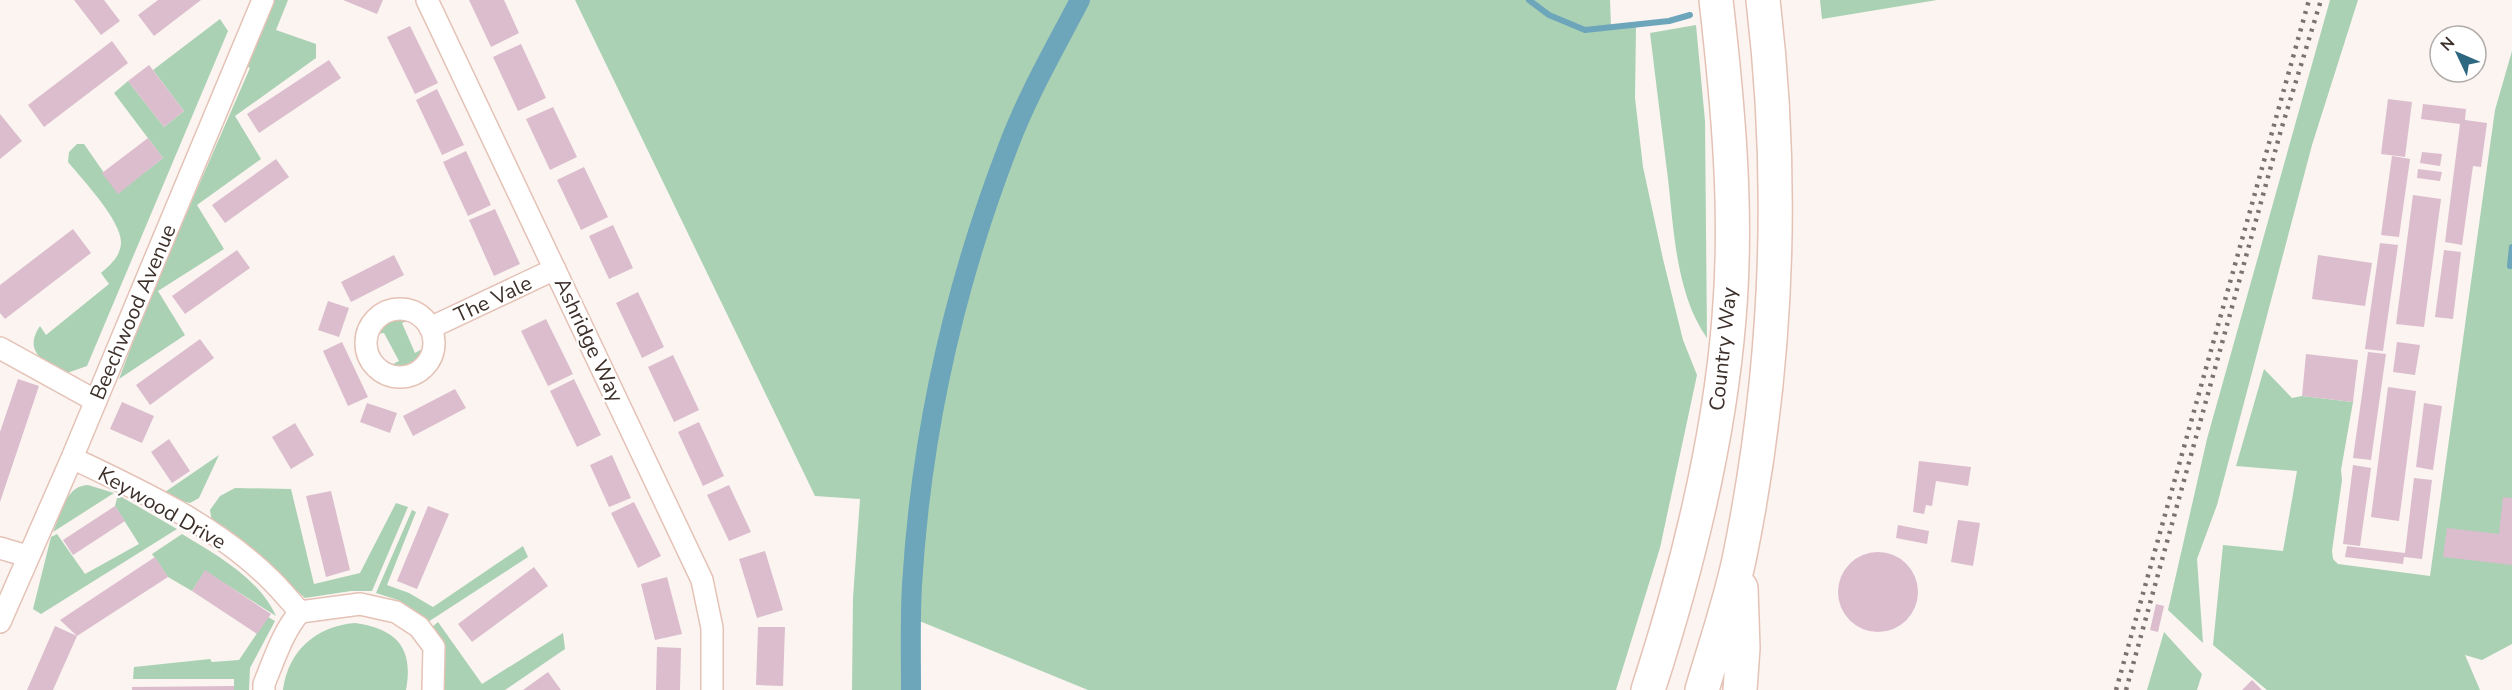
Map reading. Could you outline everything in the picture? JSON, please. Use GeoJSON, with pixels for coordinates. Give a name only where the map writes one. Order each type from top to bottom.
{"type":"FeatureCollection","features":[{"type":"Feature","properties":{"kind":"highway","name":"Country Way"},"geometry":{"type":"LineString","coordinates":[[1648,690],[1695,524],[1720,402],[1730,316],[1732,212],[1730,138],[1716,0]]}},
{"type":"Feature","properties":{"kind":"highway","name":"Country Way"},"geometry":{"type":"LineString","coordinates":[[1702,690],[1740,556],[1761,429],[1772,335],[1775,199],[1773,106],[1763,0]]}},
{"type":"Feature","properties":{"kind":"highway"},"geometry":{"type":"LineString","coordinates":[[1740,556],[1743,648],[1740,690]]}},
{"type":"Feature","properties":{"kind":"street","name":"Beechwood Avenue"},"geometry":{"type":"LineString","coordinates":[[0,622],[27,556],[72,458],[263,0]]}},
{"type":"Feature","properties":{"kind":"street","name":"Ashridge Way"},"geometry":{"type":"LineString","coordinates":[[427,0],[702,580],[712,628],[712,690]]}},
{"type":"Feature","properties":{"kind":"street","name":"The Vale"},"geometry":{"type":"LineString","coordinates":[[430,328],[555,269]]}},
{"type":"Feature","properties":{"kind":"street"},"geometry":{"type":"LineString","coordinates":[[0,348],[96,401]]}},
{"type":"Feature","properties":{"kind":"street","name":"Keywood Drive"},"geometry":{"type":"LineString","coordinates":[[72,458],[145,493],[230,546],[272,580],[300,612]]}},
{"type":"Feature","properties":{"kind":"street"},"geometry":{"type":"LineString","coordinates":[[0,548],[27,556]]}},
{"type":"Feature","properties":{"kind":"street"},"geometry":{"type":"LineString","coordinates":[[264,690],[264,684],[281,643],[292,621],[300,612],[360,604],[396,612],[419,627],[434,647],[433,690]]}},
{"type":"Feature","properties":{"kind":"green space"},"geometry":{"type":"Polygon","coordinates":[[[273,0],[288,0],[276,30],[316,44],[316,58],[235,116],[261,159],[197,205],[224,249],[158,291],[185,335],[119,379],[150,297],[250,68],[245,65],[273,0]]]}},
{"type":"Feature","properties":{"kind":"green space"},"geometry":{"type":"Polygon","coordinates":[[[575,0],[1610,0],[1611,27],[1636,25],[1635,98],[1643,167],[1683,340],[1697,375],[1660,548],[1616,690],[1088,690],[912,618],[911,690],[852,690],[853,598],[860,499],[815,496],[575,0]]]}},
{"type":"Feature","properties":{"kind":"green space"},"geometry":{"type":"Polygon","coordinates":[[[1820,0],[1937,0],[1822,19],[1820,0]]]}},
{"type":"Feature","properties":{"kind":"green space"},"geometry":{"type":"Polygon","coordinates":[[[2330,0],[2358,0],[2312,145],[2217,505],[2197,559],[2203,643],[2168,610],[2207,439],[2330,0]]]}},
{"type":"Feature","properties":{"kind":"green space"},"geometry":{"type":"Polygon","coordinates":[[[220,19],[228,31],[87,366],[67,373],[39,356],[35,350],[35,335],[40,326],[46,335],[109,284],[101,273],[117,256],[121,243],[120,234],[108,212],[68,162],[69,152],[77,144],[84,144],[118,193],[163,158],[114,93],[128,81],[164,127],[184,111],[153,70],[220,19]]]}},
{"type":"Feature","properties":{"kind":"green space"},"geometry":{"type":"Polygon","coordinates":[[[1696,25],[1705,121],[1707,338],[1689,302],[1678,262],[1650,33],[1696,25]]]}},
{"type":"Feature","properties":{"kind":"green space"},"geometry":{"type":"Polygon","coordinates":[[[2512,51],[2512,644],[2482,660],[2465,655],[2480,690],[2267,690],[2213,645],[2223,545],[2283,551],[2297,471],[2236,466],[2264,369],[2292,398],[2302,396],[2353,402],[2341,470],[2342,480],[2332,551],[2333,559],[2338,564],[2430,576],[2495,110],[2512,51]]]}},
{"type":"Feature","properties":{"kind":"green space"},"geometry":{"type":"Polygon","coordinates":[[[396,315],[409,320],[402,323],[415,353],[424,348],[416,364],[400,370],[391,365],[399,361],[384,333],[377,334],[380,322],[396,315]]]}},
{"type":"Feature","properties":{"kind":"green space"},"geometry":{"type":"Polygon","coordinates":[[[219,455],[199,498],[190,503],[165,492],[219,455]]]}},
{"type":"Feature","properties":{"kind":"green space"},"geometry":{"type":"Polygon","coordinates":[[[88,485],[114,493],[53,532],[69,496],[74,490],[88,485]]]}},
{"type":"Feature","properties":{"kind":"green space"},"geometry":{"type":"Polygon","coordinates":[[[235,488],[291,489],[314,584],[360,573],[396,503],[408,507],[372,591],[351,591],[305,598],[259,557],[212,522],[210,510],[220,496],[235,488]]]}},
{"type":"Feature","properties":{"kind":"green space"},"geometry":{"type":"Polygon","coordinates":[[[120,496],[177,529],[41,614],[33,609],[51,537],[57,534],[85,574],[139,544],[115,506],[120,496]]]}},
{"type":"Feature","properties":{"kind":"green space"},"geometry":{"type":"Polygon","coordinates":[[[412,510],[416,512],[387,585],[409,593],[433,607],[523,546],[528,557],[428,622],[398,600],[376,593],[412,510]]]}},
{"type":"Feature","properties":{"kind":"green space"},"geometry":{"type":"Polygon","coordinates":[[[182,534],[247,578],[268,602],[276,616],[205,571],[192,591],[168,577],[152,554],[182,534]]]}},
{"type":"Feature","properties":{"kind":"green space"},"geometry":{"type":"Polygon","coordinates":[[[268,617],[275,621],[250,668],[249,690],[234,690],[234,679],[133,679],[134,667],[210,659],[212,662],[239,660],[268,617]]]}},
{"type":"Feature","properties":{"kind":"green space"},"geometry":{"type":"Polygon","coordinates":[[[438,622],[482,684],[563,633],[565,649],[505,690],[442,690],[431,628],[438,622]]]}},
{"type":"Feature","properties":{"kind":"green space"},"geometry":{"type":"Polygon","coordinates":[[[355,623],[381,630],[391,635],[399,643],[407,662],[406,690],[283,690],[291,664],[306,643],[328,629],[355,623]]]}},
{"type":"Feature","properties":{"kind":"green space"},"geometry":{"type":"Polygon","coordinates":[[[2164,632],[2202,674],[2197,690],[2147,690],[2164,632]]]}},
{"type":"Feature","properties":{"kind":"building"},"geometry":{"type":"Polygon","coordinates":[[[74,0],[104,0],[120,21],[101,35],[74,0]]]}},
{"type":"Feature","properties":{"kind":"building"},"geometry":{"type":"Polygon","coordinates":[[[158,0],[201,0],[154,36],[138,15],[158,0]]]}},
{"type":"Feature","properties":{"kind":"building"},"geometry":{"type":"Polygon","coordinates":[[[343,0],[383,0],[377,14],[343,0]]]}},
{"type":"Feature","properties":{"kind":"building"},"geometry":{"type":"Polygon","coordinates":[[[469,0],[504,0],[519,33],[491,47],[469,0]]]}},
{"type":"Feature","properties":{"kind":"building"},"geometry":{"type":"Polygon","coordinates":[[[410,26],[438,83],[415,94],[387,37],[410,26]]]}},
{"type":"Feature","properties":{"kind":"building"},"geometry":{"type":"Polygon","coordinates":[[[112,41],[128,63],[44,127],[28,105],[112,41]]]}},
{"type":"Feature","properties":{"kind":"building"},"geometry":{"type":"Polygon","coordinates":[[[521,44],[546,98],[518,111],[493,57],[521,44]]]}},
{"type":"Feature","properties":{"kind":"building"},"geometry":{"type":"Polygon","coordinates":[[[329,60],[341,78],[259,133],[247,114],[329,60]]]}},
{"type":"Feature","properties":{"kind":"building"},"geometry":{"type":"Polygon","coordinates":[[[149,65],[184,111],[164,127],[128,81],[149,65]]]}},
{"type":"Feature","properties":{"kind":"building"},"geometry":{"type":"Polygon","coordinates":[[[437,89],[464,145],[442,155],[416,100],[437,89]]]}},
{"type":"Feature","properties":{"kind":"building"},"geometry":{"type":"Polygon","coordinates":[[[2388,99],[2412,102],[2405,157],[2381,154],[2388,99]]]}},
{"type":"Feature","properties":{"kind":"building"},"geometry":{"type":"Polygon","coordinates":[[[2423,104],[2466,109],[2465,120],[2487,123],[2481,167],[2473,166],[2462,245],[2445,242],[2460,124],[2421,119],[2423,104]]]}},
{"type":"Feature","properties":{"kind":"building"},"geometry":{"type":"Polygon","coordinates":[[[553,107],[577,157],[550,170],[526,119],[553,107]]]}},
{"type":"Feature","properties":{"kind":"building"},"geometry":{"type":"Polygon","coordinates":[[[0,114],[22,141],[0,159],[0,114]]]}},
{"type":"Feature","properties":{"kind":"building"},"geometry":{"type":"Polygon","coordinates":[[[148,138],[163,158],[118,194],[102,173],[148,138]]]}},
{"type":"Feature","properties":{"kind":"building"},"geometry":{"type":"Polygon","coordinates":[[[466,151],[491,205],[468,216],[443,162],[466,151]]]}},
{"type":"Feature","properties":{"kind":"building"},"geometry":{"type":"Polygon","coordinates":[[[2422,152],[2442,154],[2440,166],[2420,163],[2422,152]]]}},
{"type":"Feature","properties":{"kind":"building"},"geometry":{"type":"Polygon","coordinates":[[[2392,156],[2410,159],[2399,237],[2381,235],[2392,156]]]}},
{"type":"Feature","properties":{"kind":"building"},"geometry":{"type":"Polygon","coordinates":[[[276,159],[289,177],[225,223],[212,205],[276,159]]]}},
{"type":"Feature","properties":{"kind":"building"},"geometry":{"type":"Polygon","coordinates":[[[584,167],[608,217],[581,230],[557,180],[584,167]]]}},
{"type":"Feature","properties":{"kind":"building"},"geometry":{"type":"Polygon","coordinates":[[[2418,169],[2442,172],[2440,181],[2417,178],[2418,169]]]}},
{"type":"Feature","properties":{"kind":"building"},"geometry":{"type":"Polygon","coordinates":[[[2413,195],[2441,199],[2424,327],[2396,324],[2413,195]]]}},
{"type":"Feature","properties":{"kind":"building"},"geometry":{"type":"Polygon","coordinates":[[[495,209],[520,264],[494,276],[469,220],[495,209]]]}},
{"type":"Feature","properties":{"kind":"building"},"geometry":{"type":"Polygon","coordinates":[[[613,225],[633,268],[609,279],[589,236],[613,225]]]}},
{"type":"Feature","properties":{"kind":"building"},"geometry":{"type":"Polygon","coordinates":[[[73,229],[91,253],[5,319],[0,313],[0,285],[73,229]]]}},
{"type":"Feature","properties":{"kind":"building"},"geometry":{"type":"Polygon","coordinates":[[[2380,243],[2398,245],[2383,351],[2365,349],[2380,243]]]}},
{"type":"Feature","properties":{"kind":"building"},"geometry":{"type":"Polygon","coordinates":[[[237,250],[250,268],[185,314],[172,296],[237,250]]]}},
{"type":"Feature","properties":{"kind":"building"},"geometry":{"type":"Polygon","coordinates":[[[2444,250],[2461,252],[2453,319],[2435,317],[2444,250]]]}},
{"type":"Feature","properties":{"kind":"building"},"geometry":{"type":"Polygon","coordinates":[[[394,255],[404,275],[351,302],[341,282],[394,255]]]}},
{"type":"Feature","properties":{"kind":"building"},"geometry":{"type":"Polygon","coordinates":[[[2318,255],[2372,263],[2365,306],[2312,299],[2318,255]]]}},
{"type":"Feature","properties":{"kind":"building"},"geometry":{"type":"Polygon","coordinates":[[[638,292],[664,347],[642,358],[616,303],[638,292]]]}},
{"type":"Feature","properties":{"kind":"building"},"geometry":{"type":"Polygon","coordinates":[[[328,301],[349,308],[339,337],[318,330],[328,301]]]}},
{"type":"Feature","properties":{"kind":"building"},"geometry":{"type":"Polygon","coordinates":[[[546,319],[573,374],[548,386],[521,331],[546,319]]]}},
{"type":"Feature","properties":{"kind":"building"},"geometry":{"type":"Polygon","coordinates":[[[200,339],[214,358],[150,405],[136,385],[200,339]]]}},
{"type":"Feature","properties":{"kind":"building"},"geometry":{"type":"Polygon","coordinates":[[[342,342],[368,397],[348,406],[323,351],[342,342]]]}},
{"type":"Feature","properties":{"kind":"building"},"geometry":{"type":"Polygon","coordinates":[[[2397,342],[2420,345],[2415,375],[2393,372],[2397,342]]]}},
{"type":"Feature","properties":{"kind":"building"},"geometry":{"type":"Polygon","coordinates":[[[2368,352],[2386,354],[2371,460],[2353,458],[2368,352]]]}},
{"type":"Feature","properties":{"kind":"building"},"geometry":{"type":"Polygon","coordinates":[[[2306,354],[2358,360],[2353,402],[2302,396],[2306,354]]]}},
{"type":"Feature","properties":{"kind":"building"},"geometry":{"type":"Polygon","coordinates":[[[673,355],[699,410],[674,422],[648,367],[673,355]]]}},
{"type":"Feature","properties":{"kind":"building"},"geometry":{"type":"Polygon","coordinates":[[[18,379],[39,386],[0,502],[0,432],[18,379]]]}},
{"type":"Feature","properties":{"kind":"building"},"geometry":{"type":"Polygon","coordinates":[[[574,379],[601,435],[577,447],[550,391],[574,379]]]}},
{"type":"Feature","properties":{"kind":"building"},"geometry":{"type":"Polygon","coordinates":[[[2388,387],[2416,391],[2399,521],[2371,517],[2388,387]]]}},
{"type":"Feature","properties":{"kind":"building"},"geometry":{"type":"Polygon","coordinates":[[[455,389],[466,408],[413,436],[403,416],[455,389]]]}},
{"type":"Feature","properties":{"kind":"building"},"geometry":{"type":"Polygon","coordinates":[[[122,402],[154,416],[142,443],[110,429],[122,402]]]}},
{"type":"Feature","properties":{"kind":"building"},"geometry":{"type":"Polygon","coordinates":[[[367,403],[397,413],[390,433],[360,422],[367,403]]]}},
{"type":"Feature","properties":{"kind":"building"},"geometry":{"type":"Polygon","coordinates":[[[2424,403],[2442,406],[2433,470],[2416,467],[2424,403]]]}},
{"type":"Feature","properties":{"kind":"building"},"geometry":{"type":"Polygon","coordinates":[[[699,422],[724,476],[703,486],[678,432],[699,422]]]}},
{"type":"Feature","properties":{"kind":"building"},"geometry":{"type":"Polygon","coordinates":[[[295,423],[314,455],[291,469],[272,437],[295,423]]]}},
{"type":"Feature","properties":{"kind":"building"},"geometry":{"type":"Polygon","coordinates":[[[169,439],[190,471],[172,483],[151,452],[169,439]]]}},
{"type":"Feature","properties":{"kind":"building"},"geometry":{"type":"Polygon","coordinates":[[[612,455],[631,498],[609,507],[590,465],[612,455]]]}},
{"type":"Feature","properties":{"kind":"building"},"geometry":{"type":"Polygon","coordinates":[[[1919,461],[1971,467],[1968,486],[1936,481],[1932,506],[1926,505],[1924,514],[1913,512],[1919,461]]]}},
{"type":"Feature","properties":{"kind":"building"},"geometry":{"type":"Polygon","coordinates":[[[2353,465],[2371,468],[2360,546],[2343,544],[2353,465]]]}},
{"type":"Feature","properties":{"kind":"building"},"geometry":{"type":"Polygon","coordinates":[[[2414,478],[2432,480],[2422,559],[2404,557],[2403,564],[2345,557],[2347,546],[2405,553],[2414,478]]]}},
{"type":"Feature","properties":{"kind":"building"},"geometry":{"type":"Polygon","coordinates":[[[729,485],[751,532],[729,541],[707,495],[729,485]]]}},
{"type":"Feature","properties":{"kind":"building"},"geometry":{"type":"Polygon","coordinates":[[[331,491],[350,570],[326,577],[306,496],[331,491]]]}},
{"type":"Feature","properties":{"kind":"building"},"geometry":{"type":"Polygon","coordinates":[[[2503,497],[2512,498],[2512,565],[2443,557],[2447,528],[2499,534],[2503,497]]]}},
{"type":"Feature","properties":{"kind":"building"},"geometry":{"type":"Polygon","coordinates":[[[634,502],[661,556],[638,568],[611,513],[634,502]]]}},
{"type":"Feature","properties":{"kind":"building"},"geometry":{"type":"Polygon","coordinates":[[[115,506],[125,521],[73,555],[63,540],[115,506]]]}},
{"type":"Feature","properties":{"kind":"building"},"geometry":{"type":"Polygon","coordinates":[[[428,506],[449,514],[417,589],[397,581],[428,506]]]}},
{"type":"Feature","properties":{"kind":"building"},"geometry":{"type":"Polygon","coordinates":[[[1958,520],[1980,523],[1973,566],[1951,562],[1958,520]]]}},
{"type":"Feature","properties":{"kind":"building"},"geometry":{"type":"Polygon","coordinates":[[[1898,525],[1929,531],[1927,544],[1896,538],[1898,525]]]}},
{"type":"Feature","properties":{"kind":"building"},"geometry":{"type":"Polygon","coordinates":[[[765,551],[783,610],[757,618],[739,559],[765,551]]]}},
{"type":"Feature","properties":{"kind":"building"},"geometry":{"type":"Polygon","coordinates":[[[1878,552],[1893,555],[1906,564],[1915,577],[1918,592],[1915,607],[1906,620],[1893,629],[1878,632],[1863,629],[1850,620],[1841,607],[1838,592],[1841,577],[1850,564],[1863,555],[1878,552]]]}},
{"type":"Feature","properties":{"kind":"building"},"geometry":{"type":"Polygon","coordinates":[[[155,557],[168,577],[77,636],[60,620],[155,557]]]}},
{"type":"Feature","properties":{"kind":"building"},"geometry":{"type":"Polygon","coordinates":[[[534,567],[548,586],[472,642],[458,624],[534,567]]]}},
{"type":"Feature","properties":{"kind":"building"},"geometry":{"type":"Polygon","coordinates":[[[205,570],[271,614],[257,634],[192,591],[205,570]]]}},
{"type":"Feature","properties":{"kind":"building"},"geometry":{"type":"Polygon","coordinates":[[[667,577],[682,634],[655,640],[641,584],[667,577]]]}},
{"type":"Feature","properties":{"kind":"building"},"geometry":{"type":"Polygon","coordinates":[[[2156,604],[2164,606],[2158,632],[2150,630],[2156,604]]]}},
{"type":"Feature","properties":{"kind":"building"},"geometry":{"type":"Polygon","coordinates":[[[55,626],[77,636],[53,690],[27,690],[55,626]]]}},
{"type":"Feature","properties":{"kind":"building"},"geometry":{"type":"Polygon","coordinates":[[[758,627],[785,627],[783,686],[756,685],[758,627]]]}},
{"type":"Feature","properties":{"kind":"building"},"geometry":{"type":"Polygon","coordinates":[[[657,647],[681,648],[680,690],[656,690],[657,647]]]}},
{"type":"Feature","properties":{"kind":"building"},"geometry":{"type":"Polygon","coordinates":[[[548,672],[561,690],[523,690],[548,672]]]}},
{"type":"Feature","properties":{"kind":"building"},"geometry":{"type":"Polygon","coordinates":[[[2252,680],[2262,690],[2242,690],[2252,680]]]}},
{"type":"Feature","properties":{"kind":"building"},"geometry":{"type":"Polygon","coordinates":[[[234,686],[234,690],[132,690],[132,687],[234,686]]]}},
{"type":"Feature","properties":{"kind":"waterway"},"geometry":{"type":"LineString","coordinates":[[911,690],[911,598],[916,529],[932,417],[956,308],[971,253],[1016,128],[1080,0]]}},
{"type":"Feature","properties":{"kind":"waterway"},"geometry":{"type":"LineString","coordinates":[[1529,0],[1549,15],[1585,30],[1669,21],[1690,15]]}},
{"type":"Feature","properties":{"kind":"waterway"},"geometry":{"type":"LineString","coordinates":[[2510,266],[2512,247]]}},
{"type":"Feature","properties":{"kind":"railway"},"geometry":{"type":"LineString","coordinates":[[2116,690],[2309,0]]}},
{"type":"Feature","properties":{"kind":"railway"},"geometry":{"type":"LineString","coordinates":[[2126,690],[2281,130],[2321,0]]}}]}
